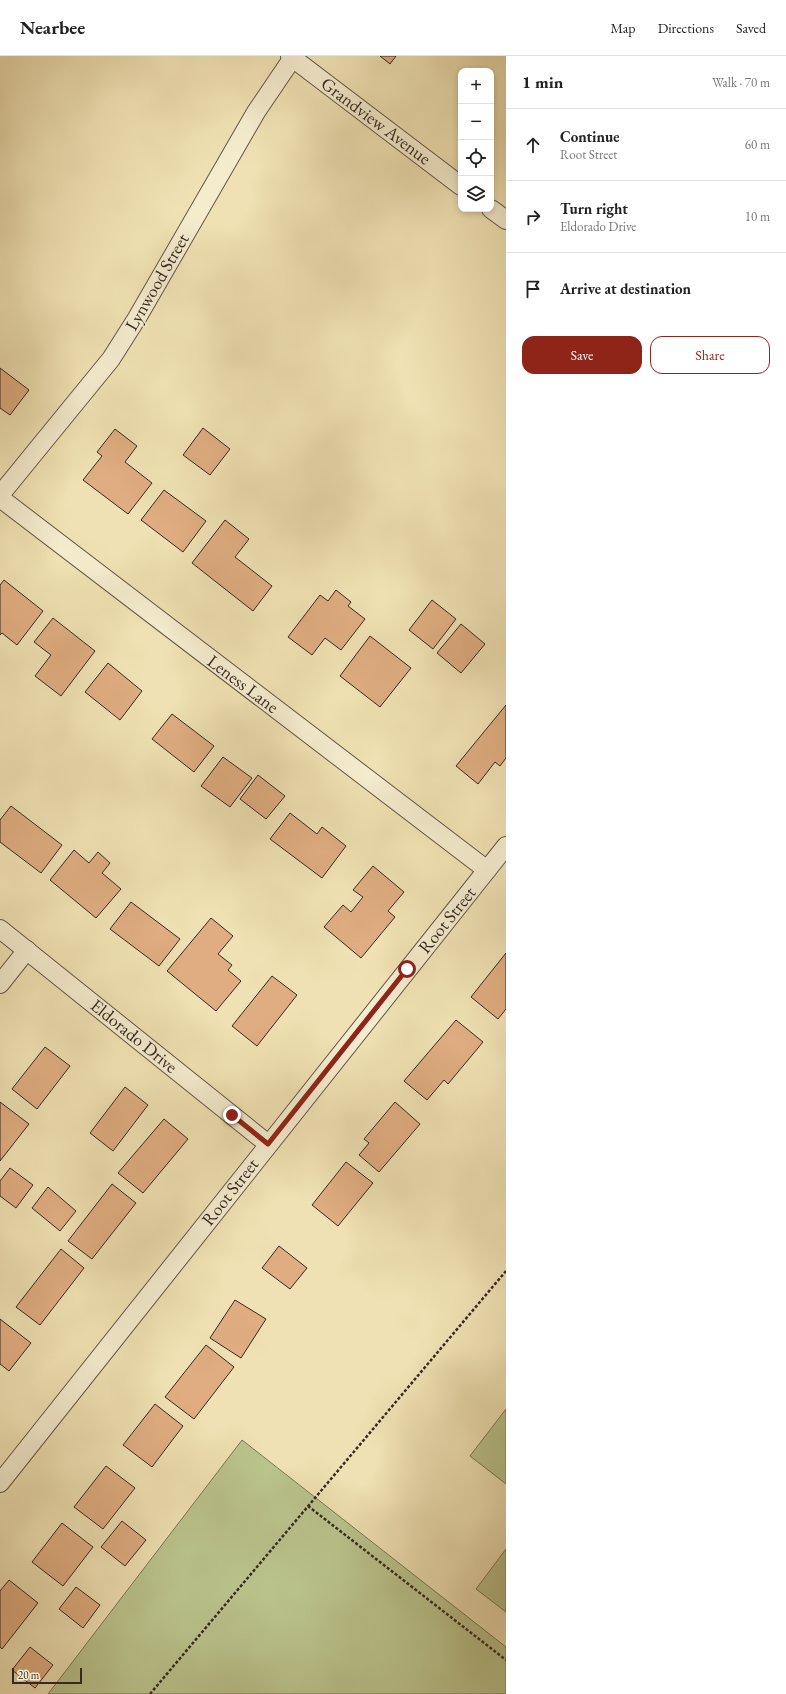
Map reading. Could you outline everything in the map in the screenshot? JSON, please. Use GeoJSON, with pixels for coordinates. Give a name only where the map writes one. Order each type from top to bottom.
{"type":"FeatureCollection","features":[{"type":"Feature","properties":{"kind":"street","name":"Grandview Avenue"},"geometry":{"type":"LineString","coordinates":[[292,57],[458,184]]}},
{"type":"Feature","properties":{"kind":"street","name":"Lynwood Street"},"geometry":{"type":"LineString","coordinates":[[0,497],[111,358],[137,318],[256,112],[292,57]]}},
{"type":"Feature","properties":{"kind":"street"},"geometry":{"type":"LineString","coordinates":[[494,211],[506,220]]}},
{"type":"Feature","properties":{"kind":"street","name":"Leness Lane"},"geometry":{"type":"LineString","coordinates":[[0,497],[487,870]]}},
{"type":"Feature","properties":{"kind":"street","name":"Root Street"},"geometry":{"type":"LineString","coordinates":[[0,1483],[506,846]]}},
{"type":"Feature","properties":{"kind":"street","name":"Eldorado Drive"},"geometry":{"type":"LineString","coordinates":[[0,929],[268,1144]]}},
{"type":"Feature","properties":{"kind":"street"},"geometry":{"type":"LineString","coordinates":[[0,984],[27,950]]}},
{"type":"Feature","properties":{"kind":"path"},"geometry":{"type":"LineString","coordinates":[[150,1694],[506,1271]]}},
{"type":"Feature","properties":{"kind":"path"},"geometry":{"type":"LineString","coordinates":[[308,1506],[506,1660]]}},
{"type":"Feature","properties":{"kind":"green space"},"geometry":{"type":"Polygon","coordinates":[[[506,1409],[506,1484],[470,1456],[506,1409]]]}},
{"type":"Feature","properties":{"kind":"green space"},"geometry":{"type":"Polygon","coordinates":[[[242,1440],[506,1647],[506,1694],[48,1694],[242,1440]]]}},
{"type":"Feature","properties":{"kind":"green space"},"geometry":{"type":"Polygon","coordinates":[[[506,1549],[506,1612],[476,1589],[506,1549]]]}},
{"type":"Feature","properties":{"kind":"building"},"geometry":{"type":"Polygon","coordinates":[[[380,56],[396,56],[390,64],[380,56]]]}},
{"type":"Feature","properties":{"kind":"building"},"geometry":{"type":"Polygon","coordinates":[[[0,368],[29,390],[10,415],[0,408],[0,368]]]}},
{"type":"Feature","properties":{"kind":"building"},"geometry":{"type":"Polygon","coordinates":[[[203,428],[230,449],[210,475],[183,455],[203,428]]]}},
{"type":"Feature","properties":{"kind":"building"},"geometry":{"type":"Polygon","coordinates":[[[115,429],[137,446],[125,462],[152,483],[128,514],[83,480],[102,456],[97,452],[115,429]]]}},
{"type":"Feature","properties":{"kind":"building"},"geometry":{"type":"Polygon","coordinates":[[[164,490],[206,521],[183,552],[141,520],[164,490]]]}},
{"type":"Feature","properties":{"kind":"building"},"geometry":{"type":"Polygon","coordinates":[[[225,520],[249,539],[235,557],[272,586],[253,611],[192,563],[225,520]]]}},
{"type":"Feature","properties":{"kind":"building"},"geometry":{"type":"Polygon","coordinates":[[[4,580],[43,611],[17,645],[2,633],[0,635],[0,585],[4,580]]]}},
{"type":"Feature","properties":{"kind":"building"},"geometry":{"type":"Polygon","coordinates":[[[336,590],[351,602],[348,606],[365,619],[341,650],[325,638],[312,655],[288,637],[320,595],[328,601],[336,590]]]}},
{"type":"Feature","properties":{"kind":"building"},"geometry":{"type":"Polygon","coordinates":[[[432,600],[456,619],[433,649],[409,630],[432,600]]]}},
{"type":"Feature","properties":{"kind":"building"},"geometry":{"type":"Polygon","coordinates":[[[53,618],[95,651],[61,696],[35,676],[51,655],[34,642],[53,618]]]}},
{"type":"Feature","properties":{"kind":"building"},"geometry":{"type":"Polygon","coordinates":[[[461,624],[485,644],[461,673],[437,653],[461,624]]]}},
{"type":"Feature","properties":{"kind":"building"},"geometry":{"type":"Polygon","coordinates":[[[370,636],[411,668],[380,707],[340,676],[370,636]]]}},
{"type":"Feature","properties":{"kind":"building"},"geometry":{"type":"Polygon","coordinates":[[[108,663],[142,691],[120,720],[85,692],[108,663]]]}},
{"type":"Feature","properties":{"kind":"building"},"geometry":{"type":"Polygon","coordinates":[[[506,705],[506,758],[500,766],[495,762],[478,784],[456,766],[506,705]]]}},
{"type":"Feature","properties":{"kind":"building"},"geometry":{"type":"Polygon","coordinates":[[[172,714],[214,746],[194,772],[152,739],[172,714]]]}},
{"type":"Feature","properties":{"kind":"building"},"geometry":{"type":"Polygon","coordinates":[[[223,757],[252,778],[230,807],[201,786],[223,757]]]}},
{"type":"Feature","properties":{"kind":"building"},"geometry":{"type":"Polygon","coordinates":[[[258,775],[285,796],[266,819],[240,799],[258,775]]]}},
{"type":"Feature","properties":{"kind":"building"},"geometry":{"type":"Polygon","coordinates":[[[11,806],[62,845],[41,873],[0,842],[0,820],[11,806]]]}},
{"type":"Feature","properties":{"kind":"building"},"geometry":{"type":"Polygon","coordinates":[[[290,813],[317,834],[322,827],[346,846],[322,878],[270,839],[290,813]]]}},
{"type":"Feature","properties":{"kind":"building"},"geometry":{"type":"Polygon","coordinates":[[[74,850],[89,863],[98,852],[110,863],[102,873],[121,889],[96,918],[50,880],[74,850]]]}},
{"type":"Feature","properties":{"kind":"building"},"geometry":{"type":"Polygon","coordinates":[[[373,866],[404,892],[388,911],[395,917],[361,958],[324,927],[343,905],[351,912],[363,897],[353,890],[373,866]]]}},
{"type":"Feature","properties":{"kind":"building"},"geometry":{"type":"Polygon","coordinates":[[[131,902],[180,939],[159,966],[110,929],[131,902]]]}},
{"type":"Feature","properties":{"kind":"building"},"geometry":{"type":"Polygon","coordinates":[[[211,918],[233,936],[218,954],[232,965],[228,970],[241,981],[216,1011],[167,971],[211,918]]]}},
{"type":"Feature","properties":{"kind":"building"},"geometry":{"type":"Polygon","coordinates":[[[506,953],[506,1009],[498,1019],[471,997],[506,953]]]}},
{"type":"Feature","properties":{"kind":"building"},"geometry":{"type":"Polygon","coordinates":[[[272,976],[297,995],[257,1046],[232,1026],[272,976]]]}},
{"type":"Feature","properties":{"kind":"building"},"geometry":{"type":"Polygon","coordinates":[[[456,1020],[483,1042],[448,1084],[444,1080],[427,1100],[404,1081],[456,1020]]]}},
{"type":"Feature","properties":{"kind":"building"},"geometry":{"type":"Polygon","coordinates":[[[45,1047],[70,1066],[37,1109],[12,1089],[45,1047]]]}},
{"type":"Feature","properties":{"kind":"building"},"geometry":{"type":"Polygon","coordinates":[[[125,1087],[148,1105],[113,1151],[90,1133],[125,1087]]]}},
{"type":"Feature","properties":{"kind":"building"},"geometry":{"type":"Polygon","coordinates":[[[0,1102],[29,1124],[0,1161],[0,1102]]]}},
{"type":"Feature","properties":{"kind":"building"},"geometry":{"type":"Polygon","coordinates":[[[395,1102],[420,1124],[379,1172],[359,1155],[369,1143],[364,1139],[395,1102]]]}},
{"type":"Feature","properties":{"kind":"building"},"geometry":{"type":"Polygon","coordinates":[[[164,1119],[188,1139],[143,1193],[118,1173],[164,1119]]]}},
{"type":"Feature","properties":{"kind":"building"},"geometry":{"type":"Polygon","coordinates":[[[346,1162],[373,1183],[338,1226],[312,1205],[346,1162]]]}},
{"type":"Feature","properties":{"kind":"building"},"geometry":{"type":"Polygon","coordinates":[[[10,1168],[33,1185],[16,1208],[0,1196],[0,1181],[10,1168]]]}},
{"type":"Feature","properties":{"kind":"building"},"geometry":{"type":"Polygon","coordinates":[[[112,1184],[136,1203],[92,1259],[68,1241],[112,1184]]]}},
{"type":"Feature","properties":{"kind":"building"},"geometry":{"type":"Polygon","coordinates":[[[48,1187],[76,1211],[60,1231],[32,1208],[48,1187]]]}},
{"type":"Feature","properties":{"kind":"building"},"geometry":{"type":"Polygon","coordinates":[[[279,1246],[307,1268],[290,1289],[262,1268],[279,1246]]]}},
{"type":"Feature","properties":{"kind":"building"},"geometry":{"type":"Polygon","coordinates":[[[61,1249],[84,1268],[40,1325],[16,1307],[61,1249]]]}},
{"type":"Feature","properties":{"kind":"building"},"geometry":{"type":"Polygon","coordinates":[[[235,1300],[266,1319],[241,1358],[210,1338],[235,1300]]]}},
{"type":"Feature","properties":{"kind":"building"},"geometry":{"type":"Polygon","coordinates":[[[0,1319],[31,1343],[9,1371],[0,1364],[0,1319]]]}},
{"type":"Feature","properties":{"kind":"building"},"geometry":{"type":"Polygon","coordinates":[[[206,1345],[234,1367],[194,1419],[165,1397],[206,1345]]]}},
{"type":"Feature","properties":{"kind":"building"},"geometry":{"type":"Polygon","coordinates":[[[155,1404],[183,1426],[152,1467],[123,1445],[155,1404]]]}},
{"type":"Feature","properties":{"kind":"building"},"geometry":{"type":"Polygon","coordinates":[[[106,1466],[135,1488],[103,1529],[74,1507],[106,1466]]]}},
{"type":"Feature","properties":{"kind":"building"},"geometry":{"type":"Polygon","coordinates":[[[122,1521],[146,1540],[125,1566],[101,1547],[122,1521]]]}},
{"type":"Feature","properties":{"kind":"building"},"geometry":{"type":"Polygon","coordinates":[[[62,1523],[93,1547],[63,1586],[32,1562],[62,1523]]]}},
{"type":"Feature","properties":{"kind":"building"},"geometry":{"type":"Polygon","coordinates":[[[9,1580],[38,1603],[2,1649],[0,1647],[0,1591],[9,1580]]]}},
{"type":"Feature","properties":{"kind":"building"},"geometry":{"type":"Polygon","coordinates":[[[76,1587],[100,1605],[83,1628],[59,1609],[76,1587]]]}},
{"type":"Feature","properties":{"kind":"building"},"geometry":{"type":"Polygon","coordinates":[[[30,1647],[53,1665],[35,1688],[12,1670],[30,1647]]]}},
{"type":"Feature","properties":{"kind":"route"},"geometry":{"type":"LineString","coordinates":[[232,1115],[268,1144],[407,969]]}}]}
